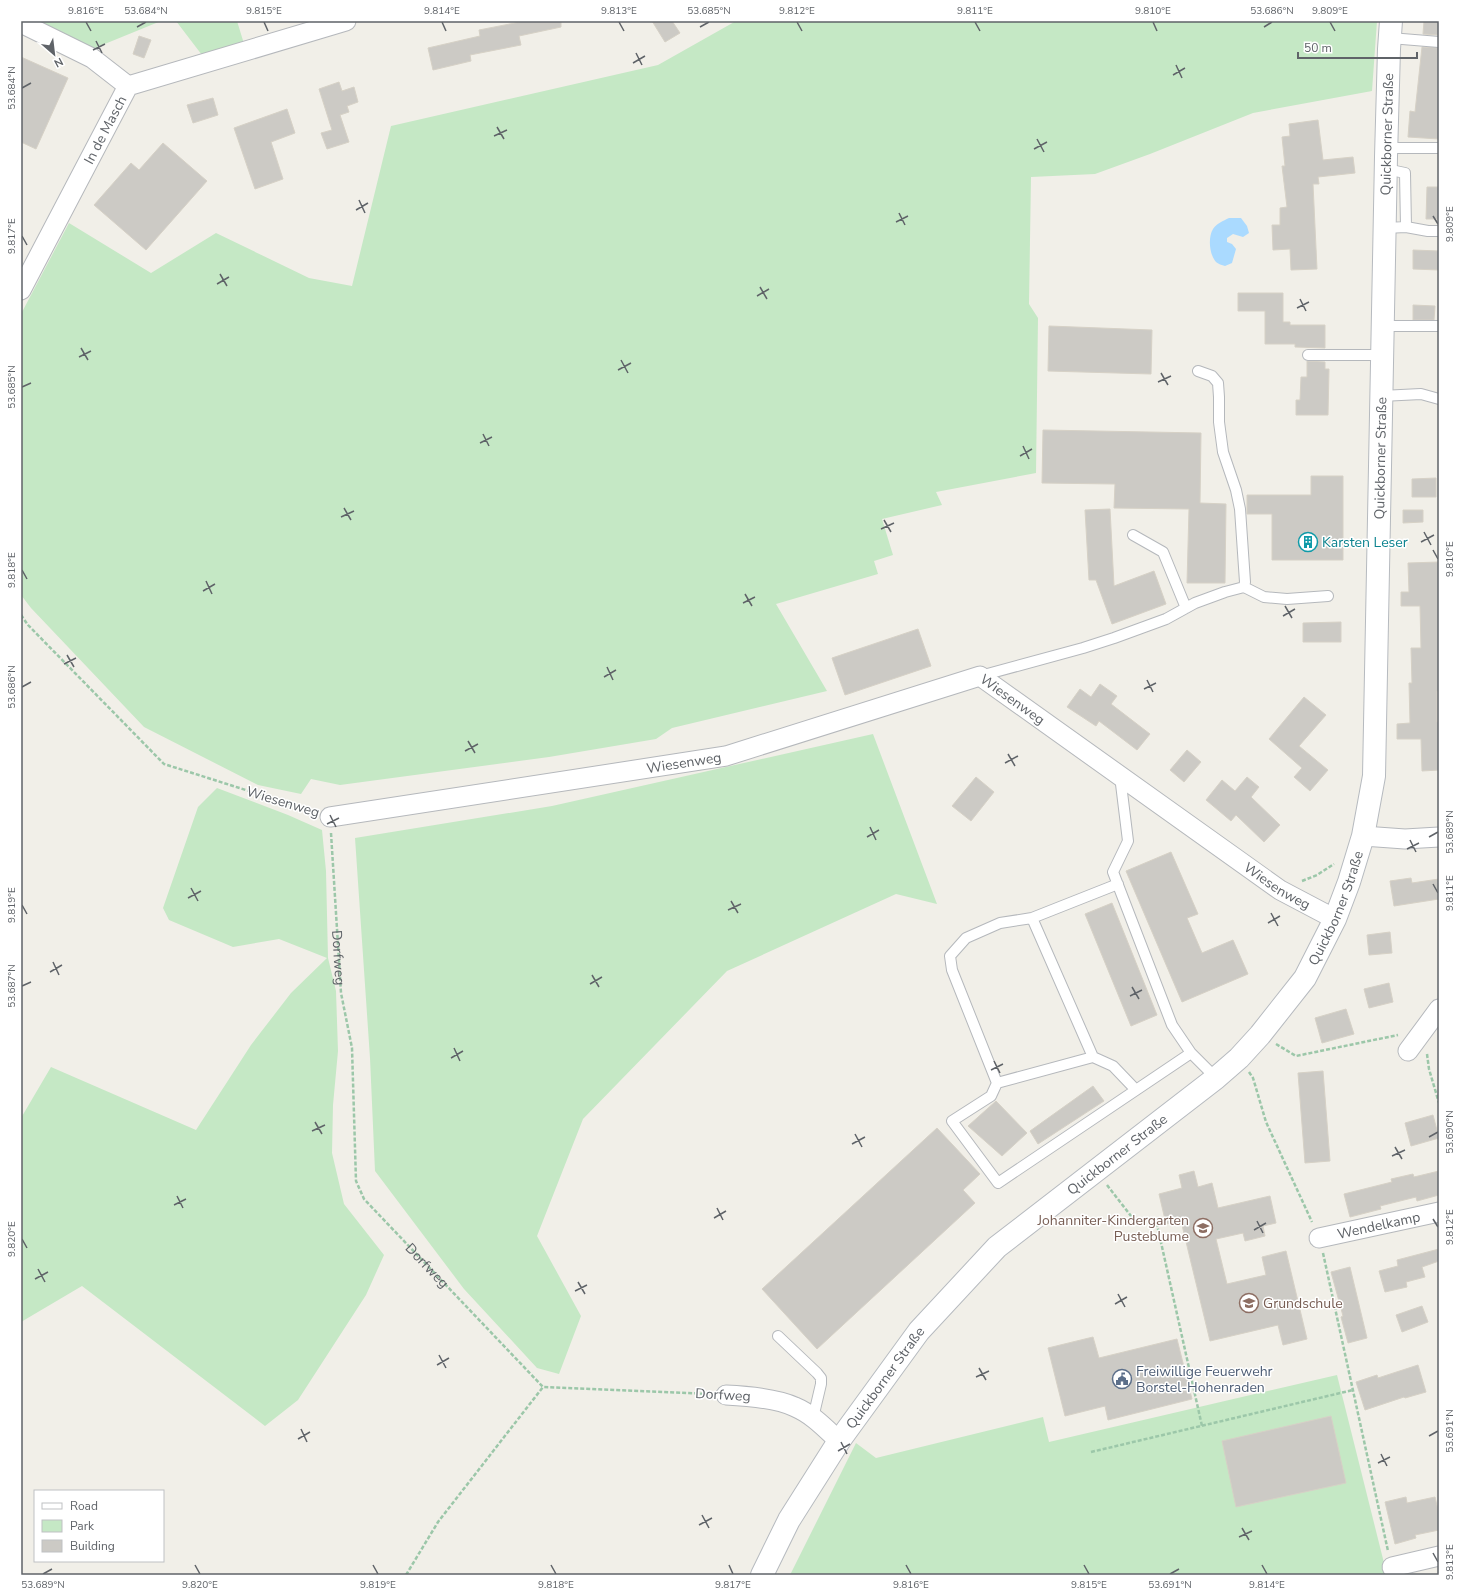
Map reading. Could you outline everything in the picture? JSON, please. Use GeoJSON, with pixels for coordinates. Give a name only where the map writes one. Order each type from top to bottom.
{"type":"FeatureCollection","features":[{"type":"Feature","properties":{"kind":"main road","name":"Quickborner Straße"},"geometry":{"type":"LineString","coordinates":[[762,1575],[789,1520],[839,1441],[919,1331],[997,1248],[1216,1078],[1239,1058],[1260,1035],[1305,978],[1335,919],[1349,882],[1361,843],[1374,776],[1386,159],[1390,30]]}},
{"type":"Feature","properties":{"kind":"street","name":"In de Masch"},"geometry":{"type":"LineString","coordinates":[[21,290],[128,86],[346,21]]}},
{"type":"Feature","properties":{"kind":"street"},"geometry":{"type":"LineString","coordinates":[[21,23],[92,58],[128,86]]}},
{"type":"Feature","properties":{"kind":"street","name":"Wiesenweg"},"geometry":{"type":"LineString","coordinates":[[330,817],[726,756],[980,676],[1280,890],[1335,919]]}},
{"type":"Feature","properties":{"kind":"street"},"geometry":{"type":"LineString","coordinates":[[1361,843],[1405,838],[1439,837]]}},
{"type":"Feature","properties":{"kind":"street"},"geometry":{"type":"LineString","coordinates":[[1408,1051],[1433,1021]]}},
{"type":"Feature","properties":{"kind":"street","name":"Wendelkamp"},"geometry":{"type":"LineString","coordinates":[[1319,1238],[1439,1212]]}},
{"type":"Feature","properties":{"kind":"street","name":"Dorfweg"},"geometry":{"type":"LineString","coordinates":[[726,1395],[761,1398],[795,1407],[813,1418],[839,1441]]}},
{"type":"Feature","properties":{"kind":"street"},"geometry":{"type":"LineString","coordinates":[[1392,1567],[1439,1556]]}},
{"type":"Feature","properties":{"kind":"lane"},"geometry":{"type":"LineString","coordinates":[[1390,30],[1439,42]]}},
{"type":"Feature","properties":{"kind":"lane"},"geometry":{"type":"LineString","coordinates":[[1386,159],[1439,148]]}},
{"type":"Feature","properties":{"kind":"lane"},"geometry":{"type":"LineString","coordinates":[[1386,159],[1405,173],[1406,226]]}},
{"type":"Feature","properties":{"kind":"lane"},"geometry":{"type":"LineString","coordinates":[[1385,228],[1406,226],[1428,231],[1439,231]]}},
{"type":"Feature","properties":{"kind":"lane"},"geometry":{"type":"LineString","coordinates":[[1383,326],[1439,326]]}},
{"type":"Feature","properties":{"kind":"lane"},"geometry":{"type":"LineString","coordinates":[[1308,355],[1382,355]]}},
{"type":"Feature","properties":{"kind":"lane"},"geometry":{"type":"LineString","coordinates":[[1198,371],[1212,376],[1218,383],[1219,422],[1223,452],[1236,490],[1240,510],[1245,582],[1244,587]]}},
{"type":"Feature","properties":{"kind":"lane"},"geometry":{"type":"LineString","coordinates":[[1381,396],[1421,394],[1439,399]]}},
{"type":"Feature","properties":{"kind":"lane"},"geometry":{"type":"LineString","coordinates":[[1133,535],[1163,552],[1186,608]]}},
{"type":"Feature","properties":{"kind":"lane"},"geometry":{"type":"LineString","coordinates":[[980,676],[1114,638],[1166,619],[1195,603],[1244,587],[1264,597],[1287,599],[1328,596]]}},
{"type":"Feature","properties":{"kind":"lane"},"geometry":{"type":"LineString","coordinates":[[1120,776],[1128,841],[1113,872],[1172,1025],[1191,1052],[1216,1078]]}},
{"type":"Feature","properties":{"kind":"lane"},"geometry":{"type":"LineString","coordinates":[[997,1084],[952,970],[950,956],[966,938],[1000,923],[1032,918],[1118,884]]}},
{"type":"Feature","properties":{"kind":"lane"},"geometry":{"type":"LineString","coordinates":[[1032,918],[1093,1057]]}},
{"type":"Feature","properties":{"kind":"lane"},"geometry":{"type":"LineString","coordinates":[[1136,1090],[1113,1066],[1093,1057],[997,1084],[991,1096],[952,1121],[998,1183],[1136,1090],[1191,1052]]}},
{"type":"Feature","properties":{"kind":"lane"},"geometry":{"type":"LineString","coordinates":[[778,1336],[817,1373],[820,1378],[821,1384],[813,1418]]}},
{"type":"Feature","properties":{"kind":"path","name":"Wiesenweg"},"geometry":{"type":"LineString","coordinates":[[21,615],[28,625],[164,764],[330,817]]}},
{"type":"Feature","properties":{"kind":"path","name":"Dorfweg"},"geometry":{"type":"LineString","coordinates":[[330,817],[341,993],[352,1048],[356,1181],[364,1198],[543,1387],[726,1395]]}},
{"type":"Feature","properties":{"kind":"path"},"geometry":{"type":"LineString","coordinates":[[1280,890],[1317,875],[1361,843]]}},
{"type":"Feature","properties":{"kind":"path"},"geometry":{"type":"LineString","coordinates":[[1260,1035],[1296,1056],[1433,1021],[1429,1069],[1439,1103]]}},
{"type":"Feature","properties":{"kind":"path"},"geometry":{"type":"LineString","coordinates":[[1239,1058],[1253,1078],[1266,1122],[1319,1238],[1392,1567]]}},
{"type":"Feature","properties":{"kind":"path"},"geometry":{"type":"LineString","coordinates":[[1095,1171],[1138,1225],[1156,1220],[1202,1426]]}},
{"type":"Feature","properties":{"kind":"path"},"geometry":{"type":"LineString","coordinates":[[406,1575],[438,1522],[543,1387]]}},
{"type":"Feature","properties":{"kind":"path"},"geometry":{"type":"LineString","coordinates":[[1091,1452],[1353,1390]]}},
{"type":"Feature","properties":{"kind":"green space"},"geometry":{"type":"Polygon","coordinates":[[[30,21],[161,21],[90,50],[30,21]]]}},
{"type":"Feature","properties":{"kind":"green space"},"geometry":{"type":"Polygon","coordinates":[[[176,21],[237,21],[245,47],[205,59],[176,21]]]}},
{"type":"Feature","properties":{"kind":"green space"},"geometry":{"type":"Polygon","coordinates":[[[736,21],[1377,21],[1372,91],[1253,113],[1095,174],[1031,177],[1029,304],[1038,318],[1036,473],[936,492],[942,505],[882,519],[893,555],[874,561],[878,574],[776,604],[827,691],[672,728],[656,739],[549,757],[340,785],[311,779],[301,794],[258,785],[144,727],[31,608],[21,595],[21,314],[69,223],[151,273],[216,233],[309,278],[352,286],[391,126],[658,65],[736,21]]]}},
{"type":"Feature","properties":{"kind":"green space"},"geometry":{"type":"Polygon","coordinates":[[[873,734],[937,904],[896,894],[727,971],[583,1119],[537,1236],[581,1316],[559,1374],[537,1368],[464,1289],[375,1171],[370,1058],[355,838],[552,806],[873,734]]]}},
{"type":"Feature","properties":{"kind":"green space"},"geometry":{"type":"Polygon","coordinates":[[[217,788],[288,815],[322,830],[326,871],[328,958],[336,991],[338,1051],[333,1105],[332,1153],[344,1204],[384,1255],[366,1295],[298,1400],[265,1426],[82,1286],[21,1322],[21,1118],[51,1067],[196,1130],[251,1045],[291,993],[327,958],[279,939],[233,947],[169,920],[163,908],[198,807],[217,788]]]}},
{"type":"Feature","properties":{"kind":"green space"},"geometry":{"type":"Polygon","coordinates":[[[1337,1375],[1387,1575],[790,1575],[856,1443],[876,1458],[1043,1417],[1049,1442],[1337,1375]]]}},
{"type":"Feature","properties":{"kind":"water"},"geometry":{"type":"Polygon","coordinates":[[[1229,218],[1241,218],[1247,226],[1249,233],[1243,237],[1233,234],[1227,238],[1227,242],[1232,244],[1236,249],[1232,263],[1225,266],[1217,263],[1212,255],[1210,236],[1213,229],[1220,222],[1229,218]]]}},
{"type":"Feature","properties":{"kind":"building"},"geometry":{"type":"Polygon","coordinates":[[[525,21],[561,21],[561,27],[519,36],[521,45],[470,55],[471,61],[433,70],[428,48],[480,36],[479,30],[525,21]]]}},
{"type":"Feature","properties":{"kind":"building"},"geometry":{"type":"Polygon","coordinates":[[[652,21],[672,21],[680,33],[665,42],[652,21]]]}},
{"type":"Feature","properties":{"kind":"building"},"geometry":{"type":"Polygon","coordinates":[[[1424,21],[1439,21],[1439,35],[1423,34],[1424,21]]]}},
{"type":"Feature","properties":{"kind":"building"},"geometry":{"type":"Polygon","coordinates":[[[139,36],[151,40],[144,58],[133,54],[139,36]]]}},
{"type":"Feature","properties":{"kind":"building"},"geometry":{"type":"Polygon","coordinates":[[[1422,47],[1439,48],[1439,139],[1408,137],[1410,111],[1415,112],[1422,47]]]}},
{"type":"Feature","properties":{"kind":"building"},"geometry":{"type":"Polygon","coordinates":[[[21,57],[68,78],[36,149],[21,142],[21,57]]]}},
{"type":"Feature","properties":{"kind":"building"},"geometry":{"type":"Polygon","coordinates":[[[339,82],[342,91],[354,87],[358,102],[347,106],[349,112],[340,115],[349,142],[327,149],[321,133],[332,130],[319,89],[339,82]]]}},
{"type":"Feature","properties":{"kind":"building"},"geometry":{"type":"Polygon","coordinates":[[[213,98],[218,115],[193,123],[187,105],[213,98]]]}},
{"type":"Feature","properties":{"kind":"building"},"geometry":{"type":"Polygon","coordinates":[[[287,109],[295,133],[271,142],[283,179],[255,189],[234,128],[287,109]]]}},
{"type":"Feature","properties":{"kind":"building"},"geometry":{"type":"Polygon","coordinates":[[[1318,120],[1323,160],[1353,157],[1355,173],[1318,177],[1319,184],[1313,184],[1317,269],[1291,270],[1290,249],[1273,250],[1272,225],[1280,225],[1280,208],[1287,207],[1282,166],[1285,166],[1282,137],[1290,136],[1289,124],[1318,120]]]}},
{"type":"Feature","properties":{"kind":"building"},"geometry":{"type":"Polygon","coordinates":[[[163,143],[207,181],[146,250],[94,205],[131,163],[139,170],[163,143]]]}},
{"type":"Feature","properties":{"kind":"building"},"geometry":{"type":"Polygon","coordinates":[[[1427,187],[1439,187],[1439,219],[1426,219],[1427,187]]]}},
{"type":"Feature","properties":{"kind":"building"},"geometry":{"type":"Polygon","coordinates":[[[1413,250],[1439,251],[1439,270],[1413,269],[1413,250]]]}},
{"type":"Feature","properties":{"kind":"building"},"geometry":{"type":"Polygon","coordinates":[[[1238,293],[1283,293],[1283,322],[1290,322],[1290,325],[1325,325],[1325,348],[1295,347],[1295,344],[1265,344],[1265,311],[1238,311],[1238,293]]]}},
{"type":"Feature","properties":{"kind":"building"},"geometry":{"type":"Polygon","coordinates":[[[1413,305],[1435,306],[1434,320],[1413,320],[1413,305]]]}},
{"type":"Feature","properties":{"kind":"building"},"geometry":{"type":"Polygon","coordinates":[[[1049,326],[1152,330],[1151,374],[1048,371],[1049,326]]]}},
{"type":"Feature","properties":{"kind":"building"},"geometry":{"type":"Polygon","coordinates":[[[1307,361],[1325,362],[1325,369],[1329,369],[1328,415],[1296,415],[1296,400],[1300,400],[1301,377],[1307,377],[1307,361]]]}},
{"type":"Feature","properties":{"kind":"building"},"geometry":{"type":"Polygon","coordinates":[[[1043,430],[1201,433],[1200,503],[1226,504],[1225,583],[1187,583],[1189,509],[1114,508],[1115,484],[1042,483],[1043,430]]]}},
{"type":"Feature","properties":{"kind":"building","name":"Karsten Leser"},"geometry":{"type":"Polygon","coordinates":[[[1311,476],[1343,476],[1343,560],[1272,560],[1272,514],[1247,514],[1247,495],[1311,495],[1311,476]]]}},
{"type":"Feature","properties":{"kind":"building"},"geometry":{"type":"Polygon","coordinates":[[[1436,478],[1436,497],[1412,497],[1412,479],[1436,478]]]}},
{"type":"Feature","properties":{"kind":"building"},"geometry":{"type":"Polygon","coordinates":[[[1110,509],[1114,586],[1154,571],[1166,604],[1112,624],[1096,580],[1089,580],[1085,510],[1110,509]]]}},
{"type":"Feature","properties":{"kind":"building"},"geometry":{"type":"Polygon","coordinates":[[[1403,510],[1423,510],[1423,522],[1403,523],[1403,510]]]}},
{"type":"Feature","properties":{"kind":"building"},"geometry":{"type":"Polygon","coordinates":[[[1439,562],[1439,691],[1437,691],[1437,722],[1439,722],[1439,770],[1422,771],[1421,739],[1397,739],[1397,724],[1410,723],[1409,683],[1412,683],[1411,648],[1421,648],[1420,606],[1401,606],[1401,592],[1409,592],[1408,563],[1439,562]]]}},
{"type":"Feature","properties":{"kind":"building"},"geometry":{"type":"Polygon","coordinates":[[[1341,622],[1341,642],[1303,642],[1303,623],[1341,622]]]}},
{"type":"Feature","properties":{"kind":"building"},"geometry":{"type":"Polygon","coordinates":[[[918,629],[931,666],[845,695],[832,658],[918,629]]]}},
{"type":"Feature","properties":{"kind":"building"},"geometry":{"type":"Polygon","coordinates":[[[1100,684],[1117,696],[1111,704],[1150,734],[1137,750],[1099,721],[1096,726],[1067,707],[1080,689],[1091,697],[1100,684]]]}},
{"type":"Feature","properties":{"kind":"building"},"geometry":{"type":"Polygon","coordinates":[[[1304,697],[1326,715],[1299,746],[1328,770],[1310,791],[1294,777],[1302,768],[1269,739],[1304,697]]]}},
{"type":"Feature","properties":{"kind":"building"},"geometry":{"type":"Polygon","coordinates":[[[1187,750],[1201,762],[1184,782],[1170,770],[1187,750]]]}},
{"type":"Feature","properties":{"kind":"building"},"geometry":{"type":"Polygon","coordinates":[[[976,777],[994,792],[971,821],[952,806],[976,777]]]}},
{"type":"Feature","properties":{"kind":"building"},"geometry":{"type":"Polygon","coordinates":[[[1247,777],[1259,787],[1251,797],[1280,825],[1264,842],[1236,815],[1231,821],[1206,800],[1222,780],[1235,791],[1247,777]]]}},
{"type":"Feature","properties":{"kind":"building"},"geometry":{"type":"Polygon","coordinates":[[[1171,852],[1198,914],[1187,918],[1202,953],[1233,940],[1248,974],[1182,1002],[1126,871],[1171,852]]]}},
{"type":"Feature","properties":{"kind":"building"},"geometry":{"type":"Polygon","coordinates":[[[1411,878],[1412,883],[1439,879],[1439,899],[1394,906],[1390,881],[1411,878]]]}},
{"type":"Feature","properties":{"kind":"building"},"geometry":{"type":"Polygon","coordinates":[[[1112,903],[1157,1015],[1131,1026],[1085,914],[1112,903]]]}},
{"type":"Feature","properties":{"kind":"building"},"geometry":{"type":"Polygon","coordinates":[[[1390,932],[1392,953],[1369,955],[1367,935],[1390,932]]]}},
{"type":"Feature","properties":{"kind":"building"},"geometry":{"type":"Polygon","coordinates":[[[1389,983],[1393,1002],[1369,1008],[1364,989],[1389,983]]]}},
{"type":"Feature","properties":{"kind":"building"},"geometry":{"type":"Polygon","coordinates":[[[1346,1009],[1354,1034],[1322,1043],[1315,1018],[1346,1009]]]}},
{"type":"Feature","properties":{"kind":"building"},"geometry":{"type":"Polygon","coordinates":[[[1323,1071],[1330,1161],[1305,1163],[1298,1073],[1323,1071]]]}},
{"type":"Feature","properties":{"kind":"building"},"geometry":{"type":"Polygon","coordinates":[[[1093,1086],[1104,1101],[1038,1144],[1030,1131],[1093,1086]]]}},
{"type":"Feature","properties":{"kind":"building"},"geometry":{"type":"Polygon","coordinates":[[[996,1101],[1027,1133],[1002,1156],[968,1126],[996,1101]]]}},
{"type":"Feature","properties":{"kind":"building"},"geometry":{"type":"Polygon","coordinates":[[[1433,1115],[1439,1138],[1411,1146],[1405,1123],[1433,1115]]]}},
{"type":"Feature","properties":{"kind":"building"},"geometry":{"type":"Polygon","coordinates":[[[937,1128],[980,1174],[963,1190],[975,1203],[817,1349],[762,1289],[937,1128]]]}},
{"type":"Feature","properties":{"kind":"building"},"geometry":{"type":"Polygon","coordinates":[[[1194,1171],[1198,1187],[1212,1183],[1218,1208],[1270,1196],[1276,1223],[1263,1226],[1265,1236],[1245,1241],[1243,1233],[1216,1239],[1227,1284],[1266,1275],[1262,1257],[1286,1251],[1307,1339],[1283,1345],[1278,1325],[1210,1341],[1181,1221],[1166,1224],[1159,1194],[1182,1188],[1179,1175],[1194,1171]]]}},
{"type":"Feature","properties":{"kind":"building"},"geometry":{"type":"Polygon","coordinates":[[[1439,1171],[1439,1195],[1417,1201],[1416,1197],[1380,1206],[1381,1209],[1350,1217],[1344,1194],[1392,1182],[1391,1179],[1413,1174],[1414,1177],[1439,1171]]]}},
{"type":"Feature","properties":{"kind":"building"},"geometry":{"type":"Polygon","coordinates":[[[1439,1249],[1439,1261],[1422,1267],[1425,1277],[1406,1282],[1407,1287],[1385,1292],[1379,1271],[1398,1266],[1397,1260],[1439,1249]]]}},
{"type":"Feature","properties":{"kind":"building"},"geometry":{"type":"Polygon","coordinates":[[[1350,1267],[1367,1338],[1348,1343],[1341,1317],[1343,1316],[1331,1272],[1350,1267]]]}},
{"type":"Feature","properties":{"kind":"building"},"geometry":{"type":"Polygon","coordinates":[[[1422,1306],[1428,1322],[1402,1332],[1396,1315],[1422,1306]]]}},
{"type":"Feature","properties":{"kind":"building","name":"Freiwillige Feuerwehr Borstel-Hohenraden"},"geometry":{"type":"Polygon","coordinates":[[[1093,1337],[1099,1358],[1177,1339],[1192,1399],[1108,1420],[1105,1406],[1065,1416],[1048,1348],[1093,1337]]]}},
{"type":"Feature","properties":{"kind":"building"},"geometry":{"type":"Polygon","coordinates":[[[1418,1365],[1426,1392],[1404,1397],[1365,1410],[1356,1382],[1377,1375],[1378,1378],[1418,1365]]]}},
{"type":"Feature","properties":{"kind":"building"},"geometry":{"type":"Polygon","coordinates":[[[1331,1416],[1346,1483],[1236,1507],[1222,1441],[1331,1416]]]}},
{"type":"Feature","properties":{"kind":"building"},"geometry":{"type":"Polygon","coordinates":[[[1406,1497],[1407,1503],[1435,1497],[1439,1514],[1439,1530],[1415,1535],[1416,1538],[1395,1544],[1385,1502],[1406,1497]]]}},
{"type":"Feature","properties":{"kind":"place","name":"Karsten Leser"},"geometry":{"type":"Point","coordinates":[1308,542]}},
{"type":"Feature","properties":{"kind":"place","name":"Johanniter-Kindergarten Pusteblume"},"geometry":{"type":"Point","coordinates":[1203,1228]}},
{"type":"Feature","properties":{"kind":"place","name":"Grundschule"},"geometry":{"type":"Point","coordinates":[1249,1303]}},
{"type":"Feature","properties":{"kind":"place","name":"Freiwillige Feuerwehr Borstel-Hohenraden"},"geometry":{"type":"Point","coordinates":[1122,1379]}}]}
